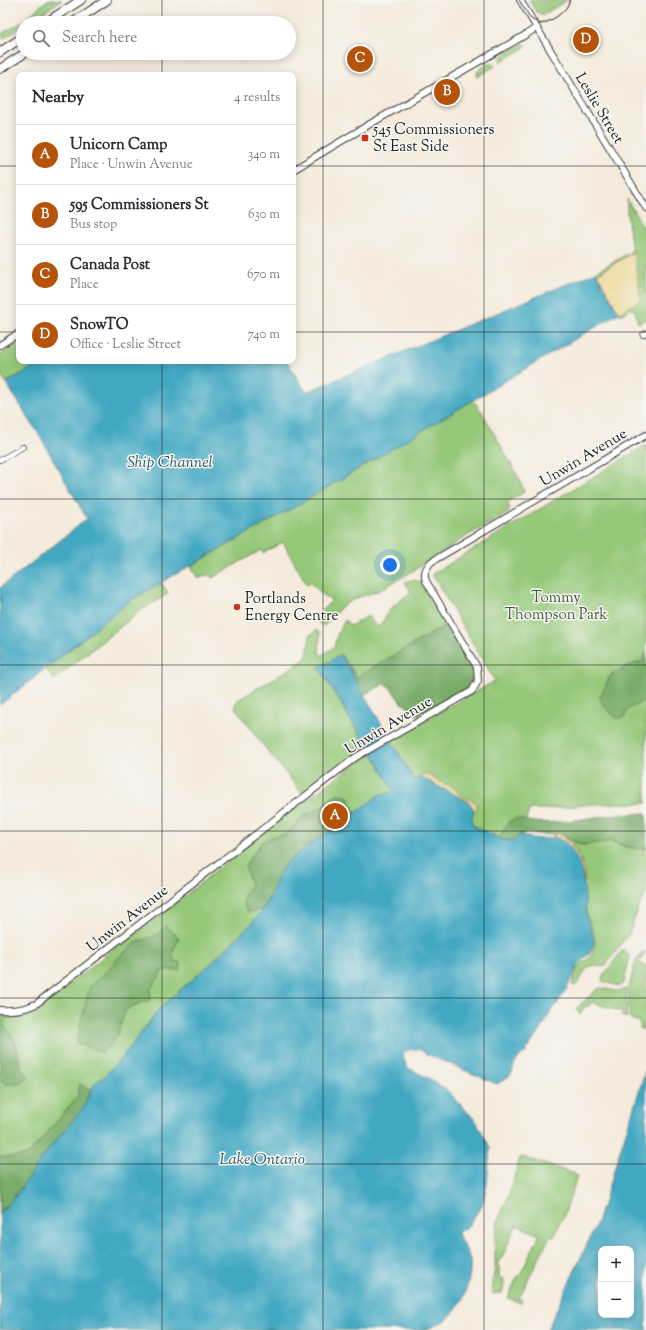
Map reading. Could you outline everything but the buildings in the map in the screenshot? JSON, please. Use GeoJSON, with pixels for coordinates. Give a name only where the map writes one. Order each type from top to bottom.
{"type":"FeatureCollection","features":[{"type":"Feature","properties":{"kind":"highway"},"geometry":{"type":"LineString","coordinates":[[56,16],[81,0]]}},
{"type":"Feature","properties":{"kind":"highway"},"geometry":{"type":"LineString","coordinates":[[83,16],[107,0]]}},
{"type":"Feature","properties":{"kind":"highway"},"geometry":{"type":"LineString","coordinates":[[0,52],[16,42]]}},
{"type":"Feature","properties":{"kind":"highway"},"geometry":{"type":"LineString","coordinates":[[0,69],[16,59]]}},
{"type":"Feature","properties":{"kind":"street","name":"Leslie Street"},"geometry":{"type":"LineString","coordinates":[[520,0],[646,208]]}},
{"type":"Feature","properties":{"kind":"street"},"geometry":{"type":"LineString","coordinates":[[296,168],[536,28]]}},
{"type":"Feature","properties":{"kind":"street"},"geometry":{"type":"LineString","coordinates":[[0,345],[16,336]]}},
{"type":"Feature","properties":{"kind":"street","name":"Unwin Avenue"},"geometry":{"type":"LineString","coordinates":[[0,1010],[16,1011],[36,1004],[356,757],[390,736],[472,691],[478,680],[477,667],[426,581],[425,572],[428,566],[432,562],[646,435]]}},
{"type":"Feature","properties":{"kind":"street"},"geometry":{"type":"LineString","coordinates":[[0,460],[23,447]]}},
{"type":"Feature","properties":{"kind":"green space"},"geometry":{"type":"Polygon","coordinates":[[[48,0],[62,0],[38,16],[29,16],[48,0]]]}},
{"type":"Feature","properties":{"kind":"green space"},"geometry":{"type":"Polygon","coordinates":[[[529,0],[567,0],[543,15],[536,12],[529,0]]]}},
{"type":"Feature","properties":{"kind":"green space"},"geometry":{"type":"Polygon","coordinates":[[[16,26],[16,30],[4,38],[1,34],[16,26]]]}},
{"type":"Feature","properties":{"kind":"green space"},"geometry":{"type":"Polygon","coordinates":[[[524,43],[526,45],[523,49],[500,62],[503,55],[524,43]]]}},
{"type":"Feature","properties":{"kind":"green space"},"geometry":{"type":"Polygon","coordinates":[[[488,64],[493,64],[495,66],[477,77],[478,70],[488,64]]]}},
{"type":"Feature","properties":{"kind":"green space"},"geometry":{"type":"Polygon","coordinates":[[[627,199],[646,232],[646,319],[638,323],[635,310],[630,309],[621,315],[619,313],[596,272],[632,251],[627,213],[627,199]]]}},
{"type":"Feature","properties":{"kind":"green space"},"geometry":{"type":"Polygon","coordinates":[[[16,345],[16,364],[38,364],[6,383],[0,373],[0,355],[16,345]]]}},
{"type":"Feature","properties":{"kind":"green space"},"geometry":{"type":"Polygon","coordinates":[[[473,400],[482,412],[520,480],[524,492],[507,502],[510,509],[508,513],[470,534],[408,574],[378,591],[359,597],[342,606],[324,626],[314,619],[332,600],[325,597],[311,583],[307,585],[283,542],[263,553],[261,550],[212,578],[210,574],[198,579],[191,566],[298,505],[473,400]]]}},
{"type":"Feature","properties":{"kind":"green space","name":"Tommy Thompson Park"},"geometry":{"type":"Polygon","coordinates":[[[646,445],[646,803],[592,804],[548,809],[530,809],[525,822],[503,840],[474,826],[471,816],[474,809],[415,780],[390,740],[495,681],[432,574],[646,445]]]}},
{"type":"Feature","properties":{"kind":"green space"},"geometry":{"type":"Polygon","coordinates":[[[411,580],[422,582],[446,625],[357,677],[341,655],[319,668],[369,747],[345,761],[305,792],[300,791],[259,740],[235,707],[236,702],[302,661],[307,656],[310,635],[317,630],[320,634],[319,652],[321,656],[334,647],[338,633],[345,620],[350,626],[368,616],[377,627],[383,621],[391,608],[411,592],[405,582],[411,580]]]}},
{"type":"Feature","properties":{"kind":"green space"},"geometry":{"type":"Polygon","coordinates":[[[162,583],[168,594],[140,611],[54,680],[46,669],[132,599],[162,583]]]}},
{"type":"Feature","properties":{"kind":"green space"},"geometry":{"type":"Polygon","coordinates":[[[446,625],[472,666],[473,677],[470,687],[418,715],[400,701],[389,686],[384,684],[363,695],[348,666],[349,665],[357,677],[446,625]]]}},
{"type":"Feature","properties":{"kind":"green space"},"geometry":{"type":"Polygon","coordinates":[[[646,653],[646,703],[642,702],[628,709],[624,717],[617,719],[603,705],[600,697],[610,676],[625,667],[643,661],[646,653]]]}},
{"type":"Feature","properties":{"kind":"green space"},"geometry":{"type":"Polygon","coordinates":[[[372,752],[394,791],[379,795],[343,823],[313,842],[273,891],[262,911],[251,924],[209,965],[160,1008],[124,1055],[105,1076],[96,1082],[83,1108],[0,1213],[0,1014],[11,1015],[24,1013],[35,1009],[61,991],[128,937],[158,918],[259,835],[372,752]]]}},
{"type":"Feature","properties":{"kind":"green space"},"geometry":{"type":"Polygon","coordinates":[[[338,793],[348,797],[355,813],[287,862],[276,878],[273,891],[262,910],[248,912],[243,901],[244,895],[251,885],[245,866],[252,855],[262,842],[272,837],[287,834],[304,816],[320,808],[338,793]]]}},
{"type":"Feature","properties":{"kind":"green space"},"geometry":{"type":"Polygon","coordinates":[[[646,813],[645,849],[627,847],[611,841],[582,845],[558,833],[544,835],[527,832],[521,834],[515,840],[503,840],[500,838],[506,826],[516,818],[527,821],[549,823],[605,816],[646,813]]]}},
{"type":"Feature","properties":{"kind":"green space"},"geometry":{"type":"Polygon","coordinates":[[[564,837],[582,845],[611,841],[627,847],[646,848],[646,894],[639,906],[629,934],[607,964],[603,967],[596,965],[588,967],[575,986],[572,985],[576,973],[580,965],[591,956],[595,940],[586,912],[582,863],[577,852],[564,837]]]}},
{"type":"Feature","properties":{"kind":"green space"},"geometry":{"type":"Polygon","coordinates":[[[166,926],[179,938],[172,954],[174,961],[179,962],[181,965],[180,970],[163,970],[150,990],[151,998],[147,1002],[139,1003],[126,1010],[116,1038],[102,1053],[77,1044],[90,986],[103,975],[118,958],[136,943],[156,935],[166,926]]]}},
{"type":"Feature","properties":{"kind":"green space"},"geometry":{"type":"Polygon","coordinates":[[[623,949],[630,956],[624,983],[620,986],[604,982],[602,980],[603,976],[623,949]]]}},
{"type":"Feature","properties":{"kind":"green space"},"geometry":{"type":"Polygon","coordinates":[[[642,952],[645,953],[639,963],[646,966],[646,1019],[643,1029],[640,1029],[639,1023],[630,1019],[628,987],[635,963],[642,952]]]}},
{"type":"Feature","properties":{"kind":"green space"},"geometry":{"type":"Polygon","coordinates":[[[601,988],[617,991],[626,989],[627,1018],[622,1016],[622,1012],[591,1002],[589,1006],[584,1007],[579,1015],[577,1008],[597,989],[601,988]]]}},
{"type":"Feature","properties":{"kind":"green space"},"geometry":{"type":"Polygon","coordinates":[[[0,1014],[11,1015],[6,1018],[3,1024],[11,1034],[16,1044],[22,1070],[29,1076],[20,1083],[6,1085],[0,1079],[0,1014]]]}},
{"type":"Feature","properties":{"kind":"green space"},"geometry":{"type":"Polygon","coordinates":[[[80,1084],[91,1090],[83,1108],[48,1150],[13,1199],[0,1213],[0,1157],[12,1157],[30,1153],[78,1096],[80,1084]]]}},
{"type":"Feature","properties":{"kind":"green space"},"geometry":{"type":"Polygon","coordinates":[[[523,1157],[575,1174],[577,1177],[564,1215],[554,1237],[550,1236],[519,1298],[522,1300],[521,1303],[508,1298],[517,1277],[520,1275],[539,1236],[538,1234],[516,1225],[502,1258],[499,1260],[499,1278],[504,1279],[503,1290],[501,1294],[496,1292],[494,1295],[491,1290],[495,1267],[495,1241],[498,1221],[514,1179],[518,1161],[523,1157]]]}},
{"type":"Feature","properties":{"kind":"sand"},"geometry":{"type":"Polygon","coordinates":[[[634,252],[641,300],[619,313],[597,274],[634,252]]]}},
{"type":"Feature","properties":{"kind":"sand"},"geometry":{"type":"Polygon","coordinates":[[[422,774],[451,786],[461,795],[472,800],[476,803],[477,807],[474,812],[471,804],[467,801],[420,777],[422,774]]]}},
{"type":"Feature","properties":{"kind":"sand"},"geometry":{"type":"Polygon","coordinates":[[[558,833],[568,841],[577,853],[584,876],[583,885],[583,877],[574,854],[550,838],[558,833]]]}},
{"type":"Feature","properties":{"kind":"water","name":"Ship Channel"},"geometry":{"type":"Polygon","coordinates":[[[596,272],[619,313],[298,505],[132,599],[0,705],[0,588],[87,519],[38,433],[6,383],[38,364],[289,364],[306,392],[596,272]]]}},
{"type":"Feature","properties":{"kind":"water","name":"Lake Ontario"},"geometry":{"type":"Polygon","coordinates":[[[341,655],[414,780],[420,777],[467,801],[473,807],[474,813],[472,814],[472,823],[474,826],[503,840],[515,840],[521,834],[531,838],[544,839],[555,837],[565,842],[571,848],[578,861],[583,877],[586,912],[594,943],[590,953],[578,965],[567,988],[552,1009],[541,1030],[526,1050],[526,1053],[522,1054],[514,1064],[512,1073],[507,1078],[497,1084],[426,1054],[418,1049],[404,1052],[403,1058],[408,1068],[432,1080],[448,1091],[476,1121],[490,1147],[487,1185],[482,1205],[466,1229],[458,1231],[460,1239],[470,1260],[470,1275],[466,1291],[459,1306],[449,1317],[437,1325],[424,1330],[0,1330],[0,1213],[13,1199],[48,1150],[83,1108],[96,1082],[105,1076],[124,1055],[160,1008],[209,965],[251,924],[262,911],[273,891],[276,878],[287,862],[313,842],[343,823],[379,795],[394,791],[369,747],[319,667],[341,655]]]}},
{"type":"Feature","properties":{"kind":"water"},"geometry":{"type":"Polygon","coordinates":[[[646,1069],[646,1330],[547,1330],[597,1223],[646,1069]]]}},
{"type":"Feature","properties":{"kind":"tram line"},"geometry":{"type":"LineString","coordinates":[[519,0],[531,19],[540,24],[558,16],[566,9],[570,0]]}},
{"type":"Feature","properties":{"kind":"place","name":"SnowTO"},"geometry":{"type":"Point","coordinates":[586,40]}},
{"type":"Feature","properties":{"kind":"place","name":"Canada Post"},"geometry":{"type":"Point","coordinates":[360,59]}},
{"type":"Feature","properties":{"kind":"place","name":"595 Commissioners St"},"geometry":{"type":"Point","coordinates":[447,92]}},
{"type":"Feature","properties":{"kind":"place","name":"545 Commissioners St East Side"},"geometry":{"type":"Point","coordinates":[365,138]}},
{"type":"Feature","properties":{"kind":"place","name":"Portlands Energy Centre"},"geometry":{"type":"Point","coordinates":[237,607]}},
{"type":"Feature","properties":{"kind":"place","name":"Unicorn Camp"},"geometry":{"type":"Point","coordinates":[335,816]}}]}
